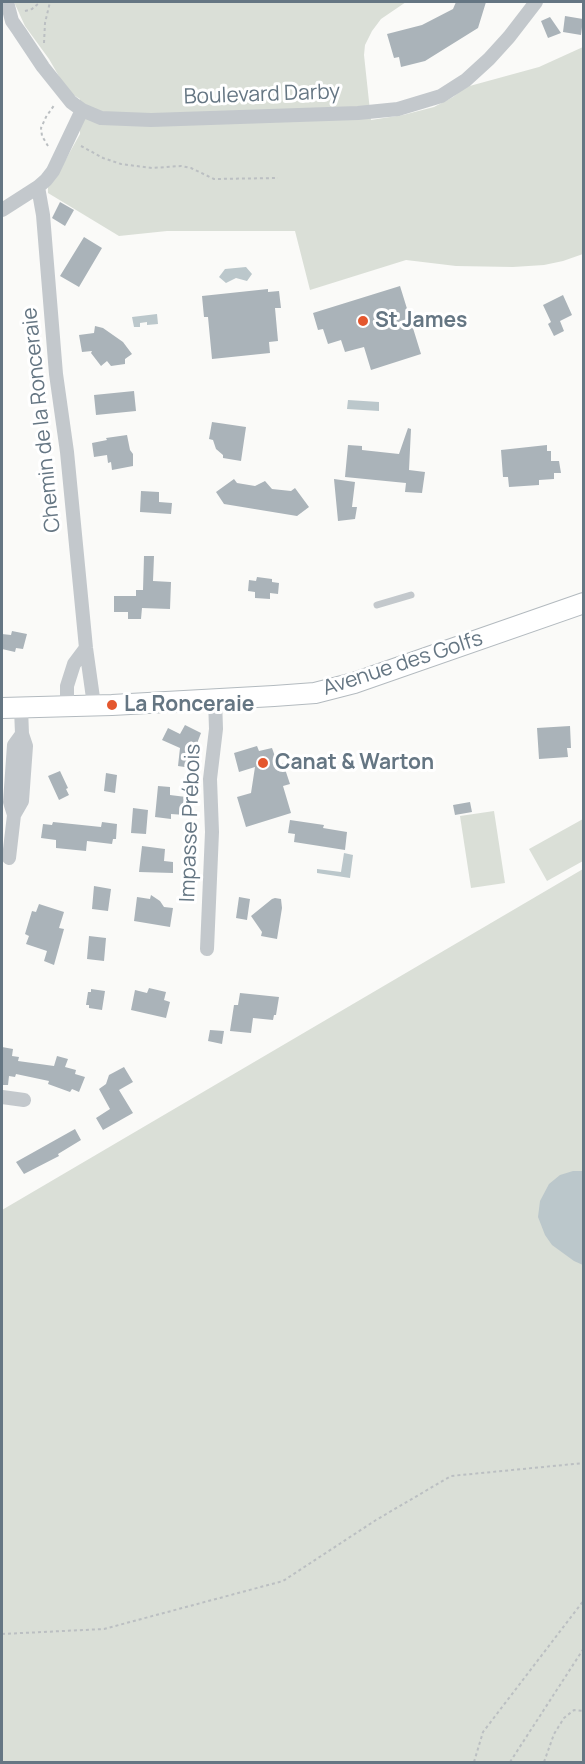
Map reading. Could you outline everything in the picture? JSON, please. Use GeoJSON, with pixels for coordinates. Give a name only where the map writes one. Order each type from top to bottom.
{"type":"FeatureCollection","features":[{"type":"Feature","properties":{"kind":"main road","name":"Avenue des Golfs"},"geometry":{"type":"LineString","coordinates":[[11,708],[315,693],[354,683],[584,603]]}},
{"type":"Feature","properties":{"kind":"street","name":"Boulevard Darby"},"geometry":{"type":"LineString","coordinates":[[7,2],[12,21],[43,67],[65,95],[82,110],[101,118],[151,120],[358,114],[398,109],[441,96],[466,80],[489,59],[536,2]]}},
{"type":"Feature","properties":{"kind":"street"},"geometry":{"type":"LineString","coordinates":[[2,210],[38,187],[53,171],[82,110]]}},
{"type":"Feature","properties":{"kind":"street","name":"Chemin de la Ronceraie"},"geometry":{"type":"LineString","coordinates":[[38,187],[43,215],[56,374],[67,452],[86,648],[94,705]]}},
{"type":"Feature","properties":{"kind":"street"},"geometry":{"type":"LineString","coordinates":[[67,706],[67,686],[74,664],[86,648]]}},
{"type":"Feature","properties":{"kind":"street","name":"Impasse Prébois"},"geometry":{"type":"LineString","coordinates":[[207,949],[212,832],[210,780],[216,729],[215,699]]}},
{"type":"Feature","properties":{"kind":"street"},"geometry":{"type":"LineString","coordinates":[[9,858],[14,815],[10,802],[14,745],[22,734],[11,708]]}},
{"type":"Feature","properties":{"kind":"street"},"geometry":{"type":"LineString","coordinates":[[2,1097],[24,1100]]}},
{"type":"Feature","properties":{"kind":"lane"},"geometry":{"type":"LineString","coordinates":[[377,605],[411,595]]}},
{"type":"Feature","properties":{"kind":"path"},"geometry":{"type":"LineString","coordinates":[[43,67],[45,24],[50,2]]}},
{"type":"Feature","properties":{"kind":"path"},"geometry":{"type":"LineString","coordinates":[[49,148],[42,136],[41,128],[51,107],[65,95]]}},
{"type":"Feature","properties":{"kind":"path"},"geometry":{"type":"LineString","coordinates":[[78,145],[121,164],[152,168],[191,168],[214,179],[278,178]]}},
{"type":"Feature","properties":{"kind":"path"},"geometry":{"type":"LineString","coordinates":[[2,1634],[104,1629],[283,1581],[376,1520],[451,1476],[584,1463]]}},
{"type":"Feature","properties":{"kind":"path"},"geometry":{"type":"LineString","coordinates":[[474,1762],[483,1732],[584,1600]]}},
{"type":"Feature","properties":{"kind":"path"},"geometry":{"type":"LineString","coordinates":[[510,1762],[584,1648]]}},
{"type":"Feature","properties":{"kind":"path"},"geometry":{"type":"LineString","coordinates":[[544,1762],[554,1734],[564,1718],[574,1710],[584,1711]]}},
{"type":"Feature","properties":{"kind":"shaded area"},"geometry":{"type":"Polygon","coordinates":[[[14,2],[406,2],[381,19],[365,45],[371,120],[434,107],[466,87],[539,67],[583,47],[583,254],[544,265],[513,267],[456,266],[406,260],[310,290],[295,231],[167,231],[119,236],[48,193],[48,184],[57,175],[80,134],[80,99],[70,93],[64,85],[49,59],[25,26],[14,2]]]}},
{"type":"Feature","properties":{"kind":"shaded area"},"geometry":{"type":"Polygon","coordinates":[[[246,267],[252,274],[247,281],[236,278],[226,283],[219,277],[225,269],[246,267]]]}},
{"type":"Feature","properties":{"kind":"shaded area"},"geometry":{"type":"Polygon","coordinates":[[[157,314],[158,324],[147,325],[147,322],[140,323],[140,327],[134,327],[132,317],[157,314]]]}},
{"type":"Feature","properties":{"kind":"shaded area"},"geometry":{"type":"Polygon","coordinates":[[[348,400],[379,402],[379,411],[347,409],[348,400]]]}},
{"type":"Feature","properties":{"kind":"shaded area"},"geometry":{"type":"Polygon","coordinates":[[[494,811],[505,883],[471,888],[460,816],[494,811]]]}},
{"type":"Feature","properties":{"kind":"shaded area"},"geometry":{"type":"Polygon","coordinates":[[[583,819],[583,861],[547,881],[529,849],[583,819]]]}},
{"type":"Feature","properties":{"kind":"shaded area"},"geometry":{"type":"Polygon","coordinates":[[[344,853],[353,855],[350,878],[317,873],[317,869],[341,872],[344,853]]]}},
{"type":"Feature","properties":{"kind":"shaded area"},"geometry":{"type":"Polygon","coordinates":[[[583,869],[583,1762],[2,1762],[2,1210],[583,869]]]}},
{"type":"Feature","properties":{"kind":"shaded area"},"geometry":{"type":"Polygon","coordinates":[[[583,1171],[583,1265],[552,1245],[538,1217],[540,1201],[549,1184],[560,1175],[583,1171]]]}},
{"type":"Feature","properties":{"kind":"building"},"geometry":{"type":"Polygon","coordinates":[[[456,2],[486,2],[478,28],[425,61],[401,67],[399,57],[394,58],[387,34],[422,25],[453,9],[456,2]]]}},
{"type":"Feature","properties":{"kind":"building"},"geometry":{"type":"Polygon","coordinates":[[[565,16],[583,19],[581,35],[563,32],[565,16]]]}},
{"type":"Feature","properties":{"kind":"building"},"geometry":{"type":"Polygon","coordinates":[[[550,17],[561,33],[548,38],[541,21],[550,17]]]}},
{"type":"Feature","properties":{"kind":"building"},"geometry":{"type":"Polygon","coordinates":[[[60,202],[74,210],[65,226],[52,218],[60,202]]]}},
{"type":"Feature","properties":{"kind":"building"},"geometry":{"type":"Polygon","coordinates":[[[84,237],[102,248],[79,287],[60,276],[84,237]]]}},
{"type":"Feature","properties":{"kind":"building","name":"St James"},"geometry":{"type":"Polygon","coordinates":[[[400,286],[421,354],[371,370],[364,347],[345,352],[341,340],[328,344],[323,329],[318,330],[313,313],[400,286]]]}},
{"type":"Feature","properties":{"kind":"building"},"geometry":{"type":"Polygon","coordinates":[[[268,289],[268,292],[279,291],[281,308],[275,308],[278,341],[269,342],[270,353],[212,359],[208,317],[204,317],[202,296],[268,289]]]}},
{"type":"Feature","properties":{"kind":"building"},"geometry":{"type":"Polygon","coordinates":[[[563,295],[572,315],[560,321],[564,331],[554,336],[548,324],[551,322],[543,305],[563,295]]]}},
{"type":"Feature","properties":{"kind":"building"},"geometry":{"type":"Polygon","coordinates":[[[95,326],[103,328],[123,342],[132,354],[125,359],[125,364],[111,366],[107,361],[101,366],[91,353],[92,351],[82,352],[79,335],[94,333],[95,326]]]}},
{"type":"Feature","properties":{"kind":"building"},"geometry":{"type":"Polygon","coordinates":[[[134,391],[136,411],[96,415],[94,395],[134,391]]]}},
{"type":"Feature","properties":{"kind":"building"},"geometry":{"type":"Polygon","coordinates":[[[212,422],[246,427],[241,461],[223,458],[223,455],[216,449],[213,440],[209,439],[212,422]]]}},
{"type":"Feature","properties":{"kind":"building"},"geometry":{"type":"Polygon","coordinates":[[[408,428],[411,429],[409,470],[425,472],[422,493],[405,492],[406,483],[345,477],[348,445],[362,446],[362,450],[399,454],[408,428]]]}},
{"type":"Feature","properties":{"kind":"building"},"geometry":{"type":"Polygon","coordinates":[[[127,435],[133,454],[133,466],[112,470],[107,455],[94,457],[92,443],[127,435]]]}},
{"type":"Feature","properties":{"kind":"building"},"geometry":{"type":"Polygon","coordinates":[[[547,445],[547,451],[551,451],[551,461],[559,461],[561,473],[554,473],[554,479],[539,480],[539,485],[509,487],[508,477],[503,477],[501,450],[547,445]]]}},
{"type":"Feature","properties":{"kind":"building"},"geometry":{"type":"Polygon","coordinates":[[[234,479],[237,483],[255,486],[265,481],[272,489],[291,491],[295,488],[309,507],[297,516],[224,504],[216,492],[234,479]]]}},
{"type":"Feature","properties":{"kind":"building"},"geometry":{"type":"Polygon","coordinates":[[[334,479],[355,482],[352,507],[357,507],[355,519],[338,521],[334,479]]]}},
{"type":"Feature","properties":{"kind":"building"},"geometry":{"type":"Polygon","coordinates":[[[141,491],[159,492],[159,502],[172,503],[171,514],[140,512],[141,491]]]}},
{"type":"Feature","properties":{"kind":"building"},"geometry":{"type":"Polygon","coordinates":[[[144,556],[154,556],[153,581],[171,582],[170,609],[142,608],[141,619],[128,619],[128,612],[114,612],[114,596],[136,596],[136,590],[143,590],[144,556]]]}},
{"type":"Feature","properties":{"kind":"building"},"geometry":{"type":"Polygon","coordinates":[[[257,577],[272,579],[272,582],[279,583],[278,594],[270,593],[270,599],[255,598],[255,592],[248,591],[249,580],[256,581],[257,577]]]}},
{"type":"Feature","properties":{"kind":"building"},"geometry":{"type":"Polygon","coordinates":[[[12,631],[27,634],[23,649],[16,648],[15,652],[2,649],[2,634],[11,635],[12,631]]]}},
{"type":"Feature","properties":{"kind":"building"},"geometry":{"type":"Polygon","coordinates":[[[185,725],[201,733],[193,754],[191,768],[178,766],[180,748],[162,740],[168,728],[180,734],[185,725]]]}},
{"type":"Feature","properties":{"kind":"building"},"geometry":{"type":"Polygon","coordinates":[[[570,726],[571,748],[567,748],[568,757],[539,759],[537,728],[570,726]]]}},
{"type":"Feature","properties":{"kind":"building"},"geometry":{"type":"Polygon","coordinates":[[[257,746],[259,751],[272,748],[278,765],[283,763],[290,784],[283,786],[291,813],[246,827],[237,797],[251,793],[255,767],[239,772],[234,753],[257,746]]]}},
{"type":"Feature","properties":{"kind":"building"},"geometry":{"type":"Polygon","coordinates":[[[60,771],[69,795],[59,800],[48,776],[60,771]]]}},
{"type":"Feature","properties":{"kind":"building"},"geometry":{"type":"Polygon","coordinates":[[[106,773],[117,775],[115,793],[104,791],[106,773]]]}},
{"type":"Feature","properties":{"kind":"building"},"geometry":{"type":"Polygon","coordinates":[[[158,786],[170,787],[170,795],[186,797],[185,815],[171,814],[171,819],[155,817],[158,786]]]}},
{"type":"Feature","properties":{"kind":"building"},"geometry":{"type":"Polygon","coordinates":[[[470,802],[472,812],[455,815],[453,805],[470,802]]]}},
{"type":"Feature","properties":{"kind":"building"},"geometry":{"type":"Polygon","coordinates":[[[133,808],[148,810],[146,834],[131,833],[133,808]]]}},
{"type":"Feature","properties":{"kind":"building"},"geometry":{"type":"Polygon","coordinates":[[[290,820],[324,825],[323,828],[347,832],[345,850],[294,842],[295,834],[288,833],[290,820]]]}},
{"type":"Feature","properties":{"kind":"building"},"geometry":{"type":"Polygon","coordinates":[[[53,822],[101,827],[102,822],[117,824],[116,839],[113,839],[112,844],[87,841],[86,851],[56,848],[56,840],[41,838],[43,824],[52,825],[53,822]]]}},
{"type":"Feature","properties":{"kind":"building"},"geometry":{"type":"Polygon","coordinates":[[[142,846],[165,849],[164,861],[173,862],[173,873],[139,872],[142,846]]]}},
{"type":"Feature","properties":{"kind":"building"},"geometry":{"type":"Polygon","coordinates":[[[94,886],[111,889],[108,911],[92,909],[94,886]]]}},
{"type":"Feature","properties":{"kind":"building"},"geometry":{"type":"Polygon","coordinates":[[[151,895],[164,907],[173,908],[170,927],[134,921],[137,897],[150,899],[151,895]]]}},
{"type":"Feature","properties":{"kind":"building"},"geometry":{"type":"Polygon","coordinates":[[[239,897],[250,899],[247,920],[236,918],[239,897]]]}},
{"type":"Feature","properties":{"kind":"building"},"geometry":{"type":"Polygon","coordinates":[[[275,898],[281,899],[282,908],[277,939],[261,936],[262,932],[251,916],[275,898]]]}},
{"type":"Feature","properties":{"kind":"building"},"geometry":{"type":"Polygon","coordinates":[[[39,904],[64,912],[59,928],[64,929],[54,965],[44,961],[47,951],[26,944],[29,936],[25,934],[32,911],[36,912],[39,904]]]}},
{"type":"Feature","properties":{"kind":"building"},"geometry":{"type":"Polygon","coordinates":[[[89,936],[106,938],[104,961],[87,959],[89,936]]]}},
{"type":"Feature","properties":{"kind":"building"},"geometry":{"type":"Polygon","coordinates":[[[149,988],[166,992],[164,1000],[170,1002],[166,1018],[131,1010],[135,990],[147,993],[149,988]]]}},
{"type":"Feature","properties":{"kind":"building"},"geometry":{"type":"Polygon","coordinates":[[[91,989],[105,991],[102,1010],[89,1008],[89,1005],[86,1005],[88,992],[91,992],[91,989]]]}},
{"type":"Feature","properties":{"kind":"building"},"geometry":{"type":"Polygon","coordinates":[[[240,993],[279,997],[273,1020],[253,1018],[251,1033],[230,1031],[234,1005],[238,1005],[240,993]]]}},
{"type":"Feature","properties":{"kind":"building"},"geometry":{"type":"Polygon","coordinates":[[[210,1030],[224,1031],[222,1044],[208,1041],[210,1030]]]}},
{"type":"Feature","properties":{"kind":"building"},"geometry":{"type":"Polygon","coordinates":[[[2,1047],[13,1049],[12,1056],[19,1057],[18,1061],[54,1066],[57,1056],[68,1059],[65,1067],[76,1070],[75,1074],[85,1077],[79,1092],[72,1089],[70,1092],[48,1084],[49,1081],[16,1074],[15,1077],[9,1076],[8,1085],[2,1085],[2,1047]]]}},
{"type":"Feature","properties":{"kind":"building"},"geometry":{"type":"Polygon","coordinates":[[[124,1067],[133,1082],[119,1090],[133,1113],[103,1130],[96,1118],[110,1109],[99,1089],[106,1084],[109,1075],[124,1067]]]}},
{"type":"Feature","properties":{"kind":"building"},"geometry":{"type":"Polygon","coordinates":[[[75,1129],[81,1140],[58,1154],[59,1156],[24,1174],[16,1162],[75,1129]]]}},
{"type":"Feature","properties":{"kind":"place","name":"St James"},"geometry":{"type":"Point","coordinates":[363,321]}},
{"type":"Feature","properties":{"kind":"place","name":"La Ronceraie"},"geometry":{"type":"Point","coordinates":[112,705]}},
{"type":"Feature","properties":{"kind":"place","name":"Canat & Warton"},"geometry":{"type":"Point","coordinates":[263,763]}}]}
